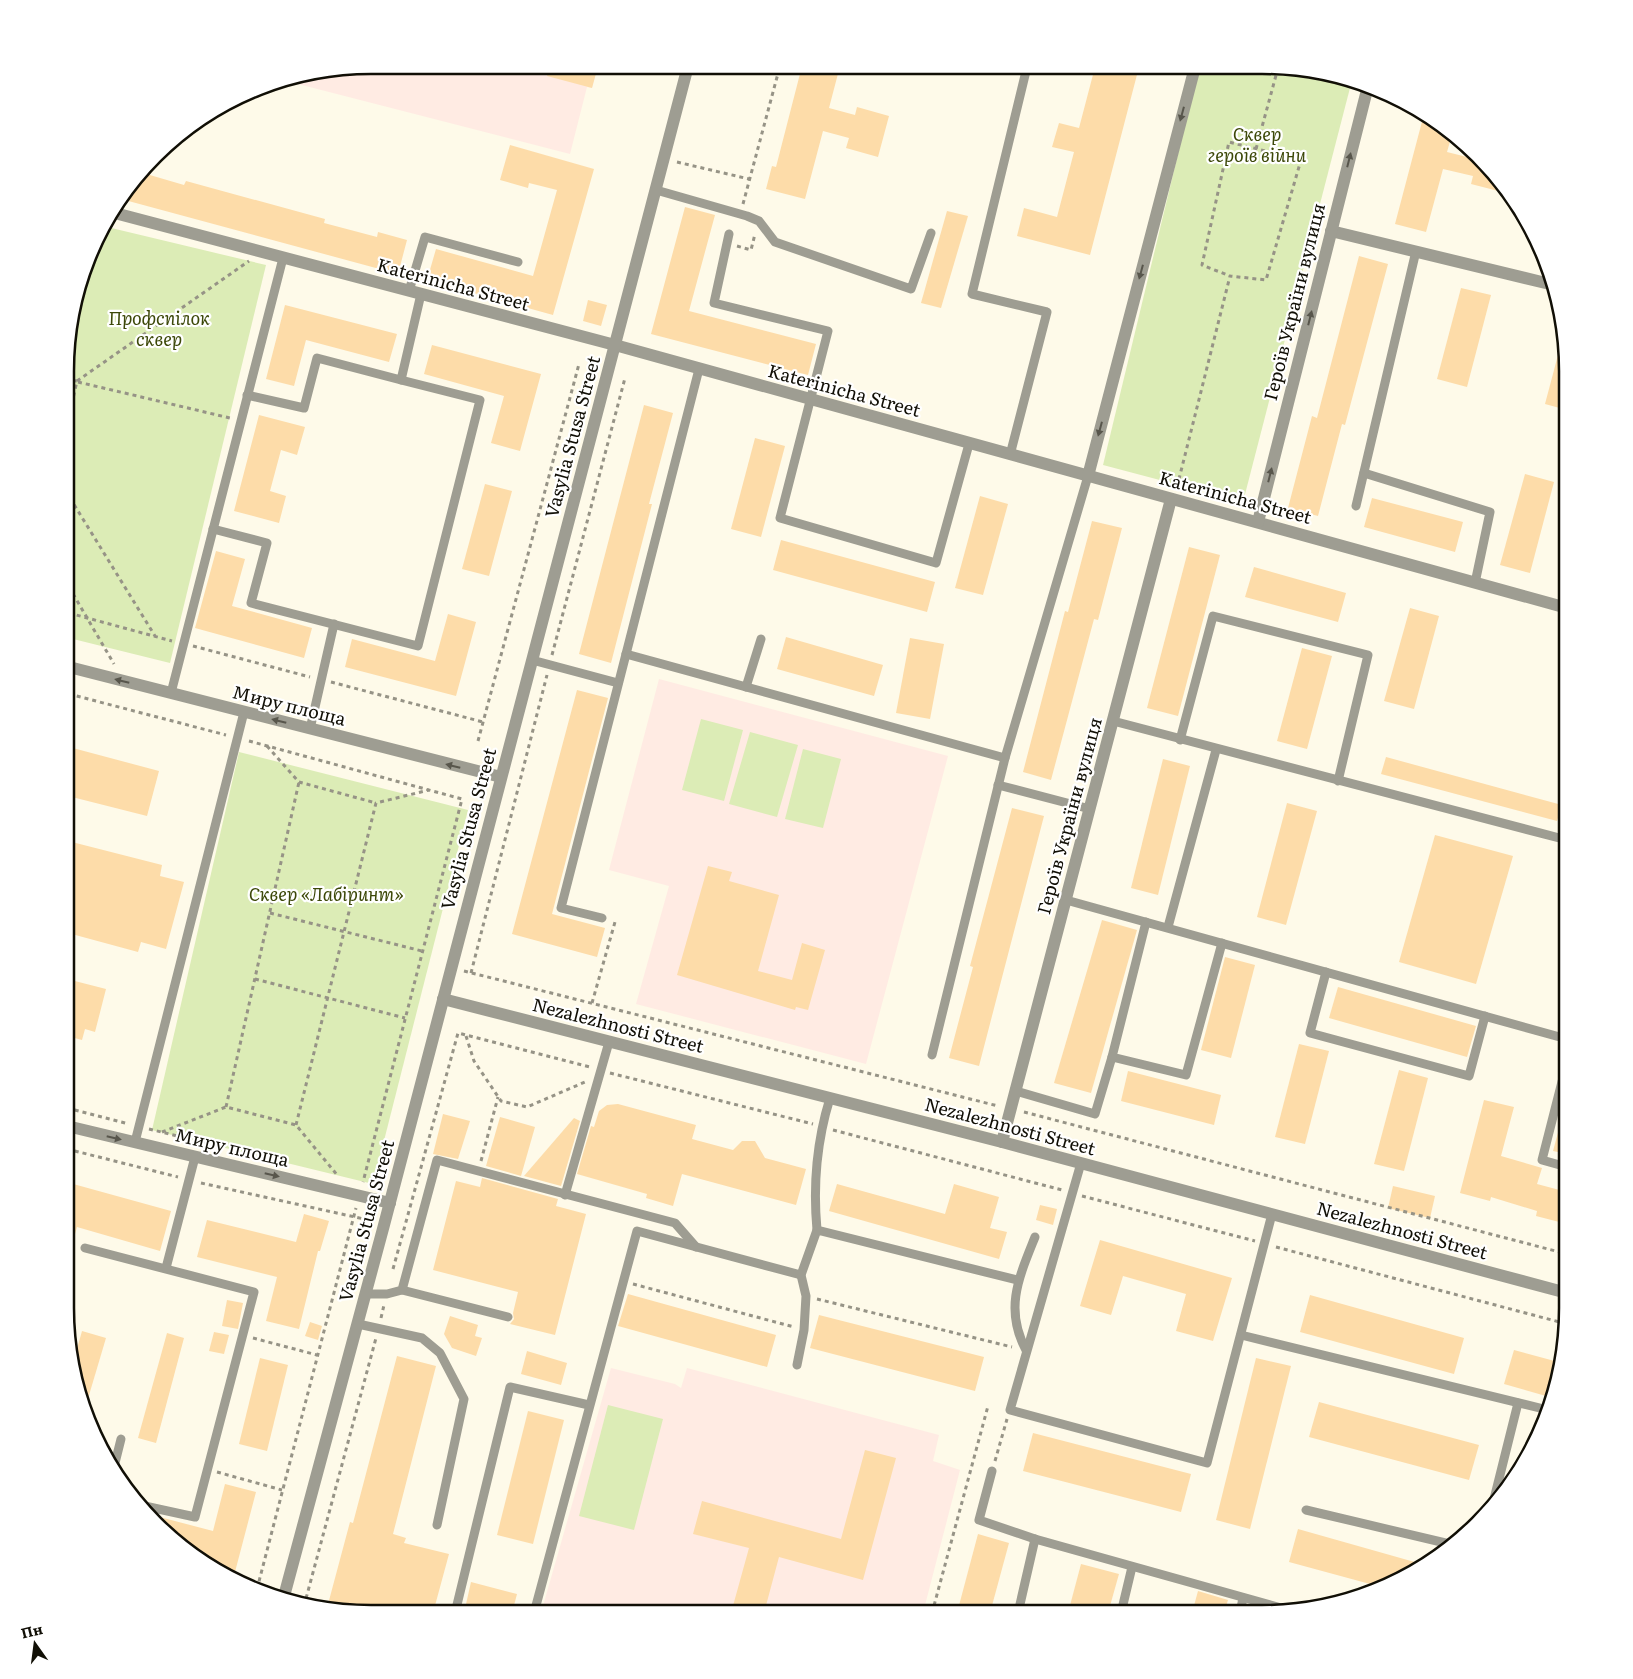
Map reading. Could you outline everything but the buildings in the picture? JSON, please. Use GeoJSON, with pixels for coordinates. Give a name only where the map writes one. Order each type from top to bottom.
{"type":"FeatureCollection","features":[{"type":"Feature","properties":{"kind":"street","name":"Vasylia Stusa Street"},"geometry":{"type":"LineString","coordinates":[[285,1592],[366,1294],[686,74]]}},
{"type":"Feature","properties":{"kind":"street"},"geometry":{"type":"LineString","coordinates":[[1088,476],[1193,74]]}},
{"type":"Feature","properties":{"kind":"street","name":"Героїв України вулиця"},"geometry":{"type":"LineString","coordinates":[[1258,522],[1366,93]]}},
{"type":"Feature","properties":{"kind":"street","name":"Katerinicha Street"},"geometry":{"type":"LineString","coordinates":[[119,214],[615,345],[1559,606]]}},
{"type":"Feature","properties":{"kind":"street"},"geometry":{"type":"LineString","coordinates":[[1331,231],[1546,284]]}},
{"type":"Feature","properties":{"kind":"street","name":"Героїв України вулиця"},"geometry":{"type":"LineString","coordinates":[[1002,1142],[1173,500]]}},
{"type":"Feature","properties":{"kind":"street","name":"Миру площа"},"geometry":{"type":"LineString","coordinates":[[74,668],[501,777]]}},
{"type":"Feature","properties":{"kind":"street","name":"Nezalezhnosti Street"},"geometry":{"type":"LineString","coordinates":[[443,999],[1002,1142],[1559,1291]]}},
{"type":"Feature","properties":{"kind":"street","name":"Миру площа"},"geometry":{"type":"LineString","coordinates":[[74,1128],[390,1203]]}},
{"type":"Feature","properties":{"kind":"lane"},"geometry":{"type":"LineString","coordinates":[[1010,455],[1047,312],[972,294],[1025,74]]}},
{"type":"Feature","properties":{"kind":"lane"},"geometry":{"type":"LineString","coordinates":[[656,190],[759,221],[775,242],[911,289],[931,233]]}},
{"type":"Feature","properties":{"kind":"lane"},"geometry":{"type":"LineString","coordinates":[[401,380],[425,237],[518,262]]}},
{"type":"Feature","properties":{"kind":"lane"},"geometry":{"type":"LineString","coordinates":[[728,238],[714,302],[828,331],[780,518],[936,563],[969,444]]}},
{"type":"Feature","properties":{"kind":"lane"},"geometry":{"type":"LineString","coordinates":[[1356,506],[1416,252]]}},
{"type":"Feature","properties":{"kind":"lane"},"geometry":{"type":"LineString","coordinates":[[171,693],[283,258]]}},
{"type":"Feature","properties":{"kind":"lane"},"geometry":{"type":"LineString","coordinates":[[213,529],[267,543],[251,603],[418,646],[480,400],[317,358],[304,408],[247,395]]}},
{"type":"Feature","properties":{"kind":"lane"},"geometry":{"type":"LineString","coordinates":[[602,918],[561,908],[699,369]]}},
{"type":"Feature","properties":{"kind":"lane"},"geometry":{"type":"LineString","coordinates":[[1364,473],[1490,512],[1474,582]]}},
{"type":"Feature","properties":{"kind":"lane"},"geometry":{"type":"LineString","coordinates":[[932,1054],[1005,758],[1088,476]]}},
{"type":"Feature","properties":{"kind":"lane"},"geometry":{"type":"LineString","coordinates":[[1180,740],[1214,616],[1368,654],[1338,781]]}},
{"type":"Feature","properties":{"kind":"lane"},"geometry":{"type":"LineString","coordinates":[[310,729],[334,624]]}},
{"type":"Feature","properties":{"kind":"lane"},"geometry":{"type":"LineString","coordinates":[[746,687],[761,639]]}},
{"type":"Feature","properties":{"kind":"lane"},"geometry":{"type":"LineString","coordinates":[[626,654],[1005,758]]}},
{"type":"Feature","properties":{"kind":"lane"},"geometry":{"type":"LineString","coordinates":[[532,660],[618,683]]}},
{"type":"Feature","properties":{"kind":"lane"},"geometry":{"type":"LineString","coordinates":[[135,1142],[244,712]]}},
{"type":"Feature","properties":{"kind":"lane"},"geometry":{"type":"LineString","coordinates":[[1113,721],[1216,750],[1559,838]]}},
{"type":"Feature","properties":{"kind":"lane"},"geometry":{"type":"LineString","coordinates":[[1168,927],[1216,750]]}},
{"type":"Feature","properties":{"kind":"lane"},"geometry":{"type":"LineString","coordinates":[[998,784],[1090,809]]}},
{"type":"Feature","properties":{"kind":"lane"},"geometry":{"type":"LineString","coordinates":[[1066,900],[1559,1037]]}},
{"type":"Feature","properties":{"kind":"lane"},"geometry":{"type":"LineString","coordinates":[[1016,1091],[1095,1114],[1112,1057],[1146,922]]}},
{"type":"Feature","properties":{"kind":"lane"},"geometry":{"type":"LineString","coordinates":[[1112,1057],[1186,1075],[1222,943]]}},
{"type":"Feature","properties":{"kind":"lane"},"geometry":{"type":"LineString","coordinates":[[1326,972],[1310,1033],[1469,1076],[1485,1016]]}},
{"type":"Feature","properties":{"kind":"lane"},"geometry":{"type":"LineString","coordinates":[[565,1195],[609,1042]]}},
{"type":"Feature","properties":{"kind":"lane"},"geometry":{"type":"LineString","coordinates":[[1559,1093],[1542,1160],[1559,1165]]}},
{"type":"Feature","properties":{"kind":"lane"},"geometry":{"type":"LineString","coordinates":[[797,1365],[804,1330],[806,1296],[801,1275],[817,1230],[815,1203],[821,1127],[830,1098]]}},
{"type":"Feature","properties":{"kind":"lane"},"geometry":{"type":"LineString","coordinates":[[166,1268],[194,1157]]}},
{"type":"Feature","properties":{"kind":"lane"},"geometry":{"type":"LineString","coordinates":[[402,1290],[436,1160],[675,1224],[696,1247]]}},
{"type":"Feature","properties":{"kind":"lane"},"geometry":{"type":"LineString","coordinates":[[1081,1163],[1010,1410],[1207,1463],[1272,1214]]}},
{"type":"Feature","properties":{"kind":"lane"},"geometry":{"type":"LineString","coordinates":[[817,1230],[1017,1280]]}},
{"type":"Feature","properties":{"kind":"lane"},"geometry":{"type":"LineString","coordinates":[[536,1605],[637,1231],[801,1275]]}},
{"type":"Feature","properties":{"kind":"lane"},"geometry":{"type":"LineString","coordinates":[[1026,1350],[1017,1334],[1014,1299],[1017,1280],[1035,1237]]}},
{"type":"Feature","properties":{"kind":"lane"},"geometry":{"type":"LineString","coordinates":[[85,1248],[254,1292],[195,1517],[150,1507]]}},
{"type":"Feature","properties":{"kind":"lane"},"geometry":{"type":"LineString","coordinates":[[366,1294],[387,1294],[402,1290],[508,1317]]}},
{"type":"Feature","properties":{"kind":"lane"},"geometry":{"type":"LineString","coordinates":[[358,1324],[422,1338],[440,1353],[464,1399],[437,1525]]}},
{"type":"Feature","properties":{"kind":"lane"},"geometry":{"type":"LineString","coordinates":[[1241,1335],[1542,1408]]}},
{"type":"Feature","properties":{"kind":"lane"},"geometry":{"type":"LineString","coordinates":[[457,1605],[510,1387],[590,1405]]}},
{"type":"Feature","properties":{"kind":"lane"},"geometry":{"type":"LineString","coordinates":[[1496,1492],[1518,1403]]}},
{"type":"Feature","properties":{"kind":"lane"},"geometry":{"type":"LineString","coordinates":[[116,1460],[121,1438]]}},
{"type":"Feature","properties":{"kind":"lane"},"geometry":{"type":"LineString","coordinates":[[992,1471],[979,1520],[1035,1539],[1269,1605]]}},
{"type":"Feature","properties":{"kind":"lane"},"geometry":{"type":"LineString","coordinates":[[1306,1510],[1445,1543]]}},
{"type":"Feature","properties":{"kind":"lane"},"geometry":{"type":"LineString","coordinates":[[1020,1605],[1035,1539]]}},
{"type":"Feature","properties":{"kind":"lane"},"geometry":{"type":"LineString","coordinates":[[1123,1605],[1132,1566]]}},
{"type":"Feature","properties":{"kind":"lane"},"geometry":{"type":"LineString","coordinates":[[1242,1605],[1243,1598]]}},
{"type":"Feature","properties":{"kind":"path"},"geometry":{"type":"LineString","coordinates":[[740,214],[778,74]]}},
{"type":"Feature","properties":{"kind":"path"},"geometry":{"type":"LineString","coordinates":[[1256,149],[1276,74]]}},
{"type":"Feature","properties":{"kind":"path"},"geometry":{"type":"LineString","coordinates":[[1229,142],[1301,160],[1266,280],[1230,276],[1202,265],[1229,142]]}},
{"type":"Feature","properties":{"kind":"path"},"geometry":{"type":"LineString","coordinates":[[664,159],[750,178]]}},
{"type":"Feature","properties":{"kind":"path"},"geometry":{"type":"LineString","coordinates":[[728,238],[751,250],[759,221]]}},
{"type":"Feature","properties":{"kind":"path"},"geometry":{"type":"LineString","coordinates":[[74,394],[77,381],[262,252]]}},
{"type":"Feature","properties":{"kind":"path"},"geometry":{"type":"LineString","coordinates":[[1173,500],[1230,276]]}},
{"type":"Feature","properties":{"kind":"path"},"geometry":{"type":"LineString","coordinates":[[478,741],[579,364]]}},
{"type":"Feature","properties":{"kind":"path"},"geometry":{"type":"LineString","coordinates":[[74,381],[240,420]]}},
{"type":"Feature","properties":{"kind":"path"},"geometry":{"type":"LineString","coordinates":[[74,504],[156,637]]}},
{"type":"Feature","properties":{"kind":"path"},"geometry":{"type":"LineString","coordinates":[[74,595],[124,681]]}},
{"type":"Feature","properties":{"kind":"path"},"geometry":{"type":"LineString","coordinates":[[74,614],[483,722]]}},
{"type":"Feature","properties":{"kind":"path"},"geometry":{"type":"LineString","coordinates":[[74,695],[462,798],[363,1182]]}},
{"type":"Feature","properties":{"kind":"path"},"geometry":{"type":"LineString","coordinates":[[267,746],[299,782],[376,803],[430,790]]}},
{"type":"Feature","properties":{"kind":"path"},"geometry":{"type":"LineString","coordinates":[[226,1107],[299,782]]}},
{"type":"Feature","properties":{"kind":"path"},"geometry":{"type":"LineString","coordinates":[[296,1125],[376,803]]}},
{"type":"Feature","properties":{"kind":"path"},"geometry":{"type":"LineString","coordinates":[[270,913],[422,951]]}},
{"type":"Feature","properties":{"kind":"path"},"geometry":{"type":"LineString","coordinates":[[592,1003],[615,922],[602,918]]}},
{"type":"Feature","properties":{"kind":"path"},"geometry":{"type":"LineString","coordinates":[[255,979],[405,1018]]}},
{"type":"Feature","properties":{"kind":"path"},"geometry":{"type":"LineString","coordinates":[[306,1598],[415,1183],[458,1033],[600,1073],[821,1127],[1559,1322]]}},
{"type":"Feature","properties":{"kind":"path"},"geometry":{"type":"LineString","coordinates":[[466,1035],[474,1062],[502,1101],[527,1107],[600,1073]]}},
{"type":"Feature","properties":{"kind":"path"},"geometry":{"type":"LineString","coordinates":[[479,1172],[498,1096]]}},
{"type":"Feature","properties":{"kind":"path"},"geometry":{"type":"LineString","coordinates":[[162,1132],[226,1107],[296,1125],[338,1176]]}},
{"type":"Feature","properties":{"kind":"path"},"geometry":{"type":"LineString","coordinates":[[74,1151],[189,1180],[364,1219]]}},
{"type":"Feature","properties":{"kind":"path"},"geometry":{"type":"LineString","coordinates":[[408,1181],[415,1183]]}},
{"type":"Feature","properties":{"kind":"path"},"geometry":{"type":"LineString","coordinates":[[258,1583],[356,1206]]}},
{"type":"Feature","properties":{"kind":"path"},"geometry":{"type":"LineString","coordinates":[[74,1250],[75,1246],[85,1248]]}},
{"type":"Feature","properties":{"kind":"path"},"geometry":{"type":"LineString","coordinates":[[623,1281],[804,1330]]}},
{"type":"Feature","properties":{"kind":"path"},"geometry":{"type":"LineString","coordinates":[[806,1296],[1026,1350]]}},
{"type":"Feature","properties":{"kind":"path"},"geometry":{"type":"LineString","coordinates":[[243,1335],[317,1355]]}},
{"type":"Feature","properties":{"kind":"path"},"geometry":{"type":"LineString","coordinates":[[934,1605],[988,1406]]}},
{"type":"Feature","properties":{"kind":"path"},"geometry":{"type":"LineString","coordinates":[[992,1471],[1010,1410]]}},
{"type":"Feature","properties":{"kind":"path"},"geometry":{"type":"LineString","coordinates":[[207,1470],[282,1490]]}},
{"type":"Feature","properties":{"kind":"shaded area"},"geometry":{"type":"Polygon","coordinates":[[[351,74],[596,74],[592,88],[587,87],[570,154],[296,83],[313,79],[351,74]]]}},
{"type":"Feature","properties":{"kind":"shaded area"},"geometry":{"type":"Polygon","coordinates":[[[659,679],[948,756],[866,1064],[636,1004],[669,886],[609,870],[659,679]]]}},
{"type":"Feature","properties":{"kind":"shaded area"},"geometry":{"type":"Polygon","coordinates":[[[611,1368],[675,1384],[681,1388],[687,1368],[939,1435],[933,1461],[960,1470],[925,1605],[543,1605],[611,1368]]]}},
{"type":"Feature","properties":{"kind":"green space","name":"Сквер героїв війни"},"geometry":{"type":"Polygon","coordinates":[[[1197,74],[1282,74],[1320,79],[1350,88],[1243,502],[1103,465],[1197,74]]]}},
{"type":"Feature","properties":{"kind":"green space","name":"Профспілок сквер"},"geometry":{"type":"Polygon","coordinates":[[[111,228],[266,265],[170,663],[74,639],[74,351],[79,313],[84,294],[96,257],[111,228]]]}},
{"type":"Feature","properties":{"kind":"green space"},"geometry":{"type":"Polygon","coordinates":[[[701,719],[743,730],[724,801],[682,790],[701,719]]]}},
{"type":"Feature","properties":{"kind":"green space"},"geometry":{"type":"Polygon","coordinates":[[[750,732],[798,745],[777,817],[729,804],[750,732]]]}},
{"type":"Feature","properties":{"kind":"green space"},"geometry":{"type":"Polygon","coordinates":[[[803,749],[841,759],[823,828],[785,819],[803,749]]]}},
{"type":"Feature","properties":{"kind":"green space","name":"Сквер «Лабіринт»"},"geometry":{"type":"Polygon","coordinates":[[[239,752],[468,810],[373,1184],[152,1130],[239,752]]]}},
{"type":"Feature","properties":{"kind":"green space"},"geometry":{"type":"Polygon","coordinates":[[[608,1405],[663,1419],[634,1530],[579,1516],[608,1405]]]}}]}
